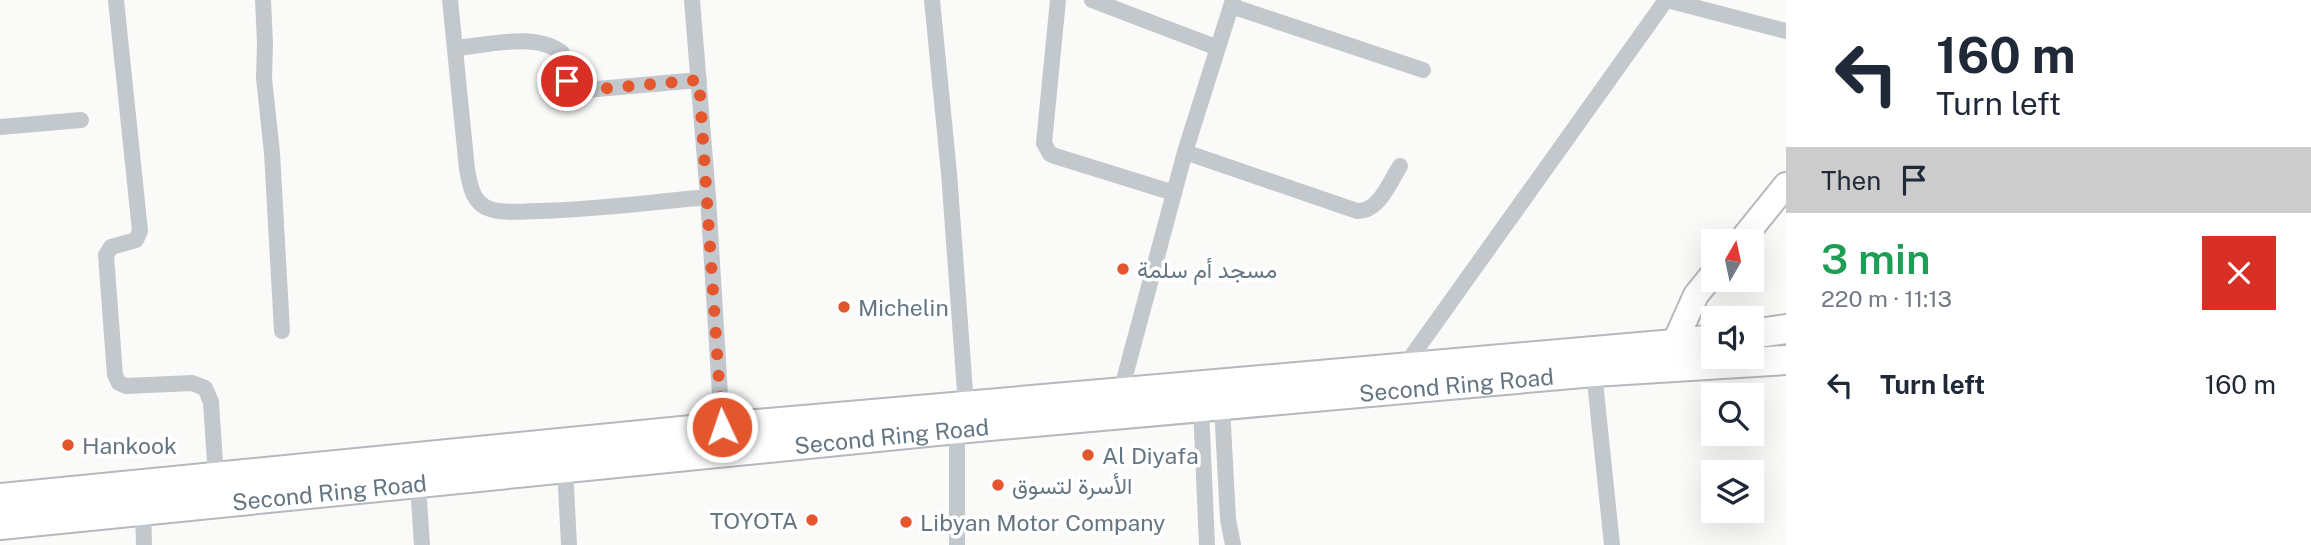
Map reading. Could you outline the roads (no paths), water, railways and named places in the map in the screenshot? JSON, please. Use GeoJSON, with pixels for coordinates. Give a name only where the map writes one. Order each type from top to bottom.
{"type":"FeatureCollection","features":[{"type":"Feature","properties":{"kind":"highway"},"geometry":{"type":"LineString","coordinates":[[1764,332],[1786,329]]}},
{"type":"Feature","properties":{"kind":"highway","name":"Second Ring Road"},"geometry":{"type":"LineString","coordinates":[[0,525],[565,468],[962,417],[1121,391],[1701,341]]}},
{"type":"Feature","properties":{"kind":"highway","name":"Second Ring Road"},"geometry":{"type":"LineString","coordinates":[[0,498],[722,427],[1211,407],[1594,372],[1786,360]]}},
{"type":"Feature","properties":{"kind":"main road"},"geometry":{"type":"LineString","coordinates":[[1750,229],[1786,185]]}},
{"type":"Feature","properties":{"kind":"main road"},"geometry":{"type":"LineString","coordinates":[[1674,344],[1701,289]]}},
{"type":"Feature","properties":{"kind":"street"},"geometry":{"type":"LineString","coordinates":[[116,0],[140,231],[136,240],[111,247],[106,254],[115,375],[119,383],[126,386],[192,383],[205,388],[211,402],[216,478]]}},
{"type":"Feature","properties":{"kind":"street"},"geometry":{"type":"LineString","coordinates":[[263,0],[264,78],[272,153],[282,331]]}},
{"type":"Feature","properties":{"kind":"street"},"geometry":{"type":"LineString","coordinates":[[450,0],[470,186],[479,203],[489,209],[507,211],[557,211],[708,197]]}},
{"type":"Feature","properties":{"kind":"street"},"geometry":{"type":"LineString","coordinates":[[692,0],[708,197],[722,427]]}},
{"type":"Feature","properties":{"kind":"street"},"geometry":{"type":"LineString","coordinates":[[932,0],[949,173],[962,417],[957,545]]}},
{"type":"Feature","properties":{"kind":"street"},"geometry":{"type":"LineString","coordinates":[[1058,0],[1044,143],[1046,149],[1055,156],[1174,192]]}},
{"type":"Feature","properties":{"kind":"street"},"geometry":{"type":"LineString","coordinates":[[1092,0],[1218,48]]}},
{"type":"Feature","properties":{"kind":"street"},"geometry":{"type":"LineString","coordinates":[[1404,367],[1667,0],[1786,31]]}},
{"type":"Feature","properties":{"kind":"street"},"geometry":{"type":"LineString","coordinates":[[1121,391],[1185,152],[1232,3],[1423,70]]}},
{"type":"Feature","properties":{"kind":"street"},"geometry":{"type":"LineString","coordinates":[[456,48],[537,41],[552,44],[562,53],[567,81],[572,87],[586,90],[699,80]]}},
{"type":"Feature","properties":{"kind":"street"},"geometry":{"type":"LineString","coordinates":[[0,127],[81,120]]}},
{"type":"Feature","properties":{"kind":"street"},"geometry":{"type":"LineString","coordinates":[[1185,152],[1357,211],[1365,211],[1377,203],[1400,166]]}},
{"type":"Feature","properties":{"kind":"street"},"geometry":{"type":"LineString","coordinates":[[1594,372],[1612,545]]}},
{"type":"Feature","properties":{"kind":"street"},"geometry":{"type":"LineString","coordinates":[[1207,545],[1211,407]]}},
{"type":"Feature","properties":{"kind":"street"},"geometry":{"type":"LineString","coordinates":[[1211,407],[1233,545]]}},
{"type":"Feature","properties":{"kind":"street"},"geometry":{"type":"LineString","coordinates":[[565,468],[569,545]]}},
{"type":"Feature","properties":{"kind":"street"},"geometry":{"type":"LineString","coordinates":[[418,484],[422,545]]}},
{"type":"Feature","properties":{"kind":"street"},"geometry":{"type":"LineString","coordinates":[[143,510],[144,545]]}},
{"type":"Feature","properties":{"kind":"place","name":"مسجد أم سلمة"},"geometry":{"type":"Point","coordinates":[1123,269]}},
{"type":"Feature","properties":{"kind":"place","name":"Michelin"},"geometry":{"type":"Point","coordinates":[844,307]}},
{"type":"Feature","properties":{"kind":"place","name":"Hankook"},"geometry":{"type":"Point","coordinates":[68,445]}},
{"type":"Feature","properties":{"kind":"place","name":"Al Diyafa"},"geometry":{"type":"Point","coordinates":[1088,455]}},
{"type":"Feature","properties":{"kind":"place","name":"الأسرة لتسوق"},"geometry":{"type":"Point","coordinates":[998,485]}},
{"type":"Feature","properties":{"kind":"place","name":"TOYOTA"},"geometry":{"type":"Point","coordinates":[812,520]}},
{"type":"Feature","properties":{"kind":"place","name":"Libyan Motor Company"},"geometry":{"type":"Point","coordinates":[906,522]}}]}
